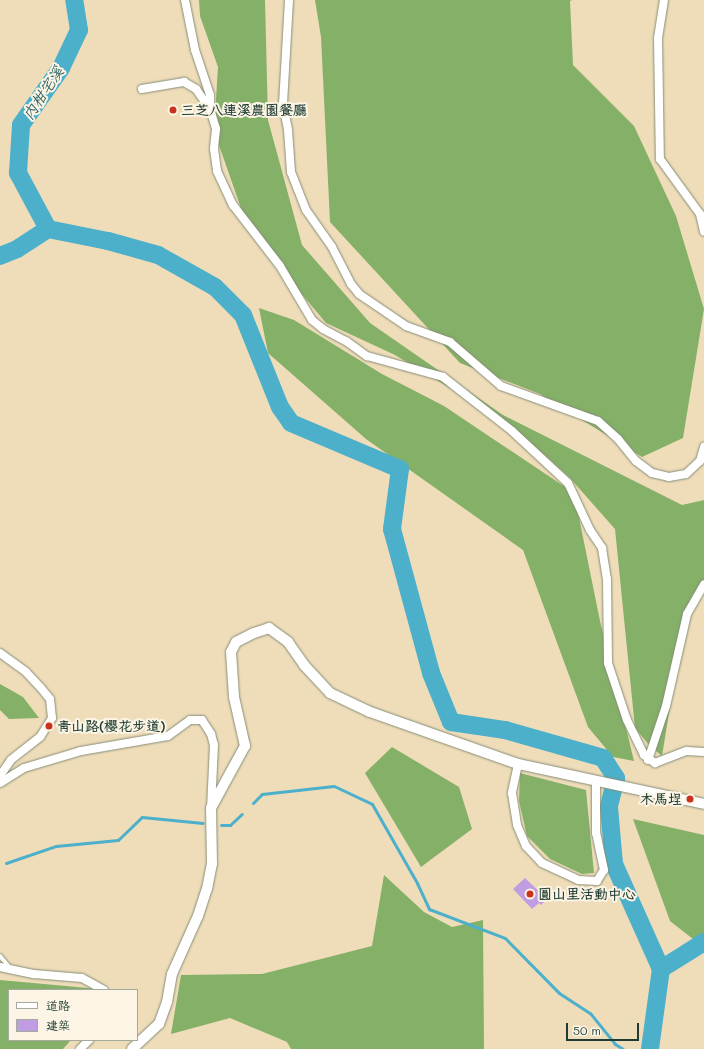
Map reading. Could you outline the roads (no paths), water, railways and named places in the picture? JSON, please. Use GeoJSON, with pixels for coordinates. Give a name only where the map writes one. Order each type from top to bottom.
{"type":"FeatureCollection","features":[{"type":"Feature","properties":{"kind":"street"},"geometry":{"type":"LineString","coordinates":[[185,0],[195,50],[210,95],[210,109],[216,129],[217,171],[233,205],[280,266],[312,320],[367,356],[443,377],[512,431],[568,483],[590,530],[602,548],[607,579],[608,663],[627,720],[648,760],[655,762],[687,752],[704,752]]}},
{"type":"Feature","properties":{"kind":"street"},"geometry":{"type":"LineString","coordinates":[[289,0],[283,104],[288,130],[291,172],[306,210],[332,247],[351,284],[359,294],[406,326],[450,342],[501,386],[598,421],[618,439],[636,461],[652,473],[668,477],[686,474],[700,462],[704,447]]}},
{"type":"Feature","properties":{"kind":"street"},"geometry":{"type":"LineString","coordinates":[[664,0],[658,38],[660,159],[702,216],[704,232]]}},
{"type":"Feature","properties":{"kind":"street"},"geometry":{"type":"LineString","coordinates":[[142,89],[184,82],[196,89],[210,109]]}},
{"type":"Feature","properties":{"kind":"street"},"geometry":{"type":"LineString","coordinates":[[648,760],[666,706],[687,614],[704,585]]}},
{"type":"Feature","properties":{"kind":"street"},"geometry":{"type":"LineString","coordinates":[[211,808],[245,746],[234,697],[231,652],[236,642],[269,628],[288,642],[304,665],[337,696],[376,715],[518,764],[631,790],[704,804]]}},
{"type":"Feature","properties":{"kind":"street"},"geometry":{"type":"LineString","coordinates":[[0,653],[26,672],[50,699],[52,718],[40,737],[11,760],[0,776]]}},
{"type":"Feature","properties":{"kind":"street"},"geometry":{"type":"LineString","coordinates":[[0,783],[24,768],[81,751],[168,736],[190,720],[202,720],[211,734],[214,746],[211,808],[212,864],[198,916],[172,974],[167,1002],[159,1024],[132,1049]]}},
{"type":"Feature","properties":{"kind":"street"},"geometry":{"type":"LineString","coordinates":[[518,764],[512,793],[517,826],[526,846],[542,863],[578,880],[597,881],[604,870],[596,833],[598,782]]}},
{"type":"Feature","properties":{"kind":"street"},"geometry":{"type":"LineString","coordinates":[[0,967],[11,970],[82,978],[102,989]]}},
{"type":"Feature","properties":{"kind":"street"},"geometry":{"type":"LineString","coordinates":[[80,1049],[88,1041]]}},
{"type":"Feature","properties":{"kind":"lane"},"geometry":{"type":"LineString","coordinates":[[0,956],[11,970]]}},
{"type":"Feature","properties":{"kind":"waterway","name":"內柑宅溪"},"geometry":{"type":"LineString","coordinates":[[48,229],[18,173],[21,125],[61,68],[79,30],[74,0]]}},
{"type":"Feature","properties":{"kind":"waterway"},"geometry":{"type":"LineString","coordinates":[[0,256],[17,249],[48,229],[108,241],[158,255],[215,287],[243,315],[280,407],[291,423],[400,469],[392,529],[431,673],[451,722],[505,730],[603,758],[616,778],[609,807],[614,864],[661,969]]}},
{"type":"Feature","properties":{"kind":"waterway"},"geometry":{"type":"LineString","coordinates":[[253,803],[262,794],[334,786],[372,804],[417,883],[429,909],[505,938],[559,993],[590,1013],[615,1044],[623,1049]]}},
{"type":"Feature","properties":{"kind":"waterway"},"geometry":{"type":"LineString","coordinates":[[221,825],[230,825],[242,814]]}},
{"type":"Feature","properties":{"kind":"waterway"},"geometry":{"type":"LineString","coordinates":[[6,863],[56,846],[118,840],[142,817],[203,823]]}},
{"type":"Feature","properties":{"kind":"waterway"},"geometry":{"type":"LineString","coordinates":[[661,969],[704,942]]}},
{"type":"Feature","properties":{"kind":"waterway"},"geometry":{"type":"LineString","coordinates":[[650,1049],[661,969]]}},
{"type":"Feature","properties":{"kind":"place","name":"三芝八連溪農園餐廳"},"geometry":{"type":"Point","coordinates":[173,110]}},
{"type":"Feature","properties":{"kind":"place","name":"青山路(櫻花步道)"},"geometry":{"type":"Point","coordinates":[49,726]}},
{"type":"Feature","properties":{"kind":"place","name":"木馬埕"},"geometry":{"type":"Point","coordinates":[690,799]}},
{"type":"Feature","properties":{"kind":"place","name":"圓山里活動中心"},"geometry":{"type":"Point","coordinates":[530,894]}}]}
